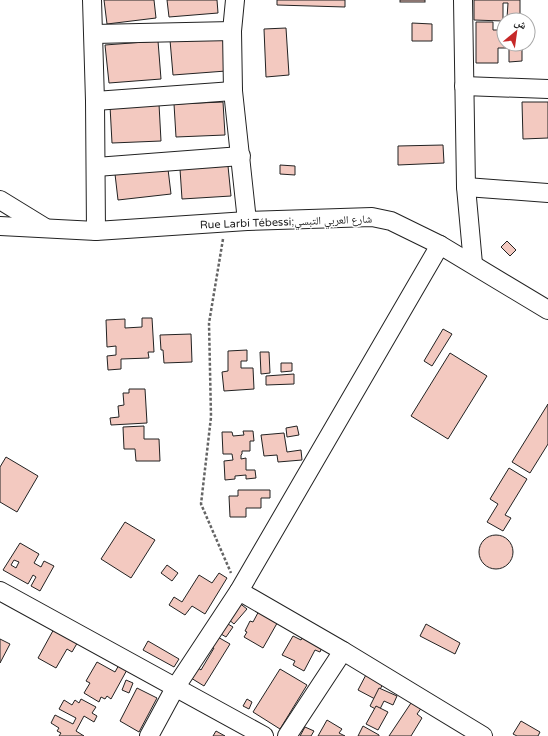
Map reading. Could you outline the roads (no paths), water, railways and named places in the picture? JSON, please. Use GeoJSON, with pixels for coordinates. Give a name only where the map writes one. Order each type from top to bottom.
{"type":"FeatureCollection","features":[{"type":"Feature","properties":{"kind":"street"},"geometry":{"type":"LineString","coordinates":[[92,0],[94,34],[96,231]]}},
{"type":"Feature","properties":{"kind":"street"},"geometry":{"type":"LineString","coordinates":[[235,0],[232,31],[233,91],[247,221]]}},
{"type":"Feature","properties":{"kind":"street"},"geometry":{"type":"LineString","coordinates":[[463,0],[466,187],[473,264]]}},
{"type":"Feature","properties":{"kind":"street"},"geometry":{"type":"LineString","coordinates":[[94,34],[232,31]]}},
{"type":"Feature","properties":{"kind":"street"},"geometry":{"type":"LineString","coordinates":[[464,86],[548,89]]}},
{"type":"Feature","properties":{"kind":"street"},"geometry":{"type":"LineString","coordinates":[[95,101],[233,91]]}},
{"type":"Feature","properties":{"kind":"street"},"geometry":{"type":"LineString","coordinates":[[96,167],[241,156]]}},
{"type":"Feature","properties":{"kind":"street"},"geometry":{"type":"LineString","coordinates":[[466,187],[548,192]]}},
{"type":"Feature","properties":{"kind":"street"},"geometry":{"type":"LineString","coordinates":[[0,200],[46,228]]}},
{"type":"Feature","properties":{"kind":"street","name":"Rue Larbi Tébessi;شارع العربي التبسي"},"geometry":{"type":"LineString","coordinates":[[0,226],[96,231],[247,221],[372,217],[391,221],[440,245],[548,310]]}},
{"type":"Feature","properties":{"kind":"street"},"geometry":{"type":"LineString","coordinates":[[149,736],[176,688],[239,591],[440,245]]}},
{"type":"Feature","properties":{"kind":"street"},"geometry":{"type":"LineString","coordinates":[[0,591],[264,736]]}},
{"type":"Feature","properties":{"kind":"street"},"geometry":{"type":"LineString","coordinates":[[239,591],[343,651],[483,736]]}},
{"type":"Feature","properties":{"kind":"street"},"geometry":{"type":"LineString","coordinates":[[287,736],[343,651]]}}]}
